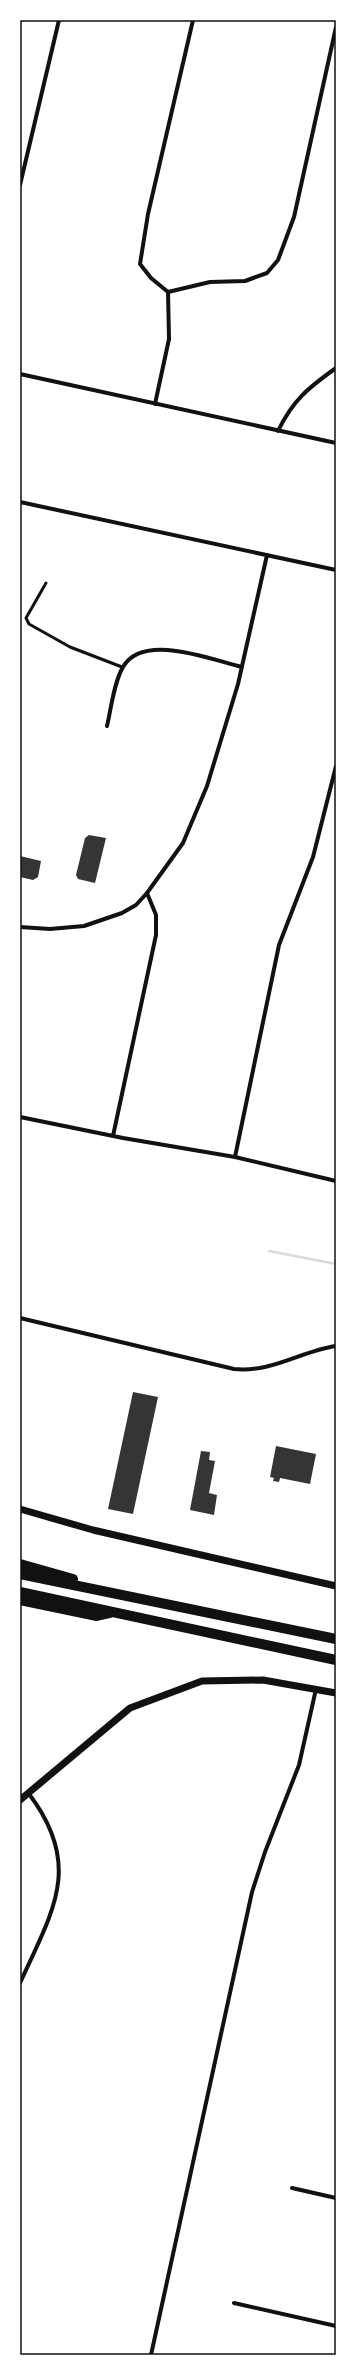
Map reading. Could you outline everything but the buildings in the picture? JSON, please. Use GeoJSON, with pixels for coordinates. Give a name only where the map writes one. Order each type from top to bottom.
{"type":"FeatureCollection","features":[{"type":"Feature","properties":{"kind":"highway"},"geometry":{"type":"LineString","coordinates":[[20,1564],[72,1578],[84,1587]]}},
{"type":"Feature","properties":{"kind":"highway"},"geometry":{"type":"LineString","coordinates":[[20,1574],[336,1640]]}},
{"type":"Feature","properties":{"kind":"highway"},"geometry":{"type":"LineString","coordinates":[[20,1592],[336,1660]]}},
{"type":"Feature","properties":{"kind":"highway"},"geometry":{"type":"LineString","coordinates":[[20,1600],[97,1616],[116,1612]]}},
{"type":"Feature","properties":{"kind":"street"},"geometry":{"type":"LineString","coordinates":[[20,185],[59,20]]}},
{"type":"Feature","properties":{"kind":"street"},"geometry":{"type":"LineString","coordinates":[[156,404],[169,339],[168,292],[151,278],[140,264],[148,214],[194,20]]}},
{"type":"Feature","properties":{"kind":"street"},"geometry":{"type":"LineString","coordinates":[[168,292],[210,282],[245,281],[267,273],[278,260],[294,217],[336,27]]}},
{"type":"Feature","properties":{"kind":"street"},"geometry":{"type":"LineString","coordinates":[[278,431],[288,410],[309,388],[336,368]]}},
{"type":"Feature","properties":{"kind":"street"},"geometry":{"type":"LineString","coordinates":[[20,374],[336,443]]}},
{"type":"Feature","properties":{"kind":"street"},"geometry":{"type":"LineString","coordinates":[[20,502],[336,570]]}},
{"type":"Feature","properties":{"kind":"street"},"geometry":{"type":"LineString","coordinates":[[20,927],[50,929],[84,926],[122,913],[136,905],[147,893],[183,844],[196,816],[207,786],[242,667],[267,554]]}},
{"type":"Feature","properties":{"kind":"street"},"geometry":{"type":"LineString","coordinates":[[107,726],[122,667],[129,658],[139,653],[161,648],[242,667]]}},
{"type":"Feature","properties":{"kind":"street"},"geometry":{"type":"LineString","coordinates":[[235,1157],[279,945],[313,857],[336,766]]}},
{"type":"Feature","properties":{"kind":"street"},"geometry":{"type":"LineString","coordinates":[[113,1136],[156,935],[156,915],[147,893]]}},
{"type":"Feature","properties":{"kind":"street"},"geometry":{"type":"LineString","coordinates":[[20,1116],[113,1136],[235,1157],[336,1181]]}},
{"type":"Feature","properties":{"kind":"street"},"geometry":{"type":"LineString","coordinates":[[20,1318],[227,1368],[247,1370],[278,1364],[323,1347],[336,1346]]}},
{"type":"Feature","properties":{"kind":"street"},"geometry":{"type":"LineString","coordinates":[[20,1509],[93,1530],[336,1586]]}},
{"type":"Feature","properties":{"kind":"street"},"geometry":{"type":"LineString","coordinates":[[20,1800],[130,1708],[198,1683],[264,1680],[336,1693]]}},
{"type":"Feature","properties":{"kind":"street"},"geometry":{"type":"LineString","coordinates":[[151,2355],[252,1892],[265,1852],[299,1765],[316,1689]]}},
{"type":"Feature","properties":{"kind":"street"},"geometry":{"type":"LineString","coordinates":[[20,1984],[52,1913],[59,1879],[57,1848],[53,1833],[46,1819],[29,1794]]}},
{"type":"Feature","properties":{"kind":"street"},"geometry":{"type":"LineString","coordinates":[[292,2188],[336,2198]]}},
{"type":"Feature","properties":{"kind":"street"},"geometry":{"type":"LineString","coordinates":[[234,2304],[336,2326]]}},
{"type":"Feature","properties":{"kind":"lane"},"geometry":{"type":"LineString","coordinates":[[46,583],[26,618],[29,624],[70,647],[122,667]]}},
{"type":"Feature","properties":{"kind":"waterway"},"geometry":{"type":"LineString","coordinates":[[269,1251],[336,1264]]}}]}
